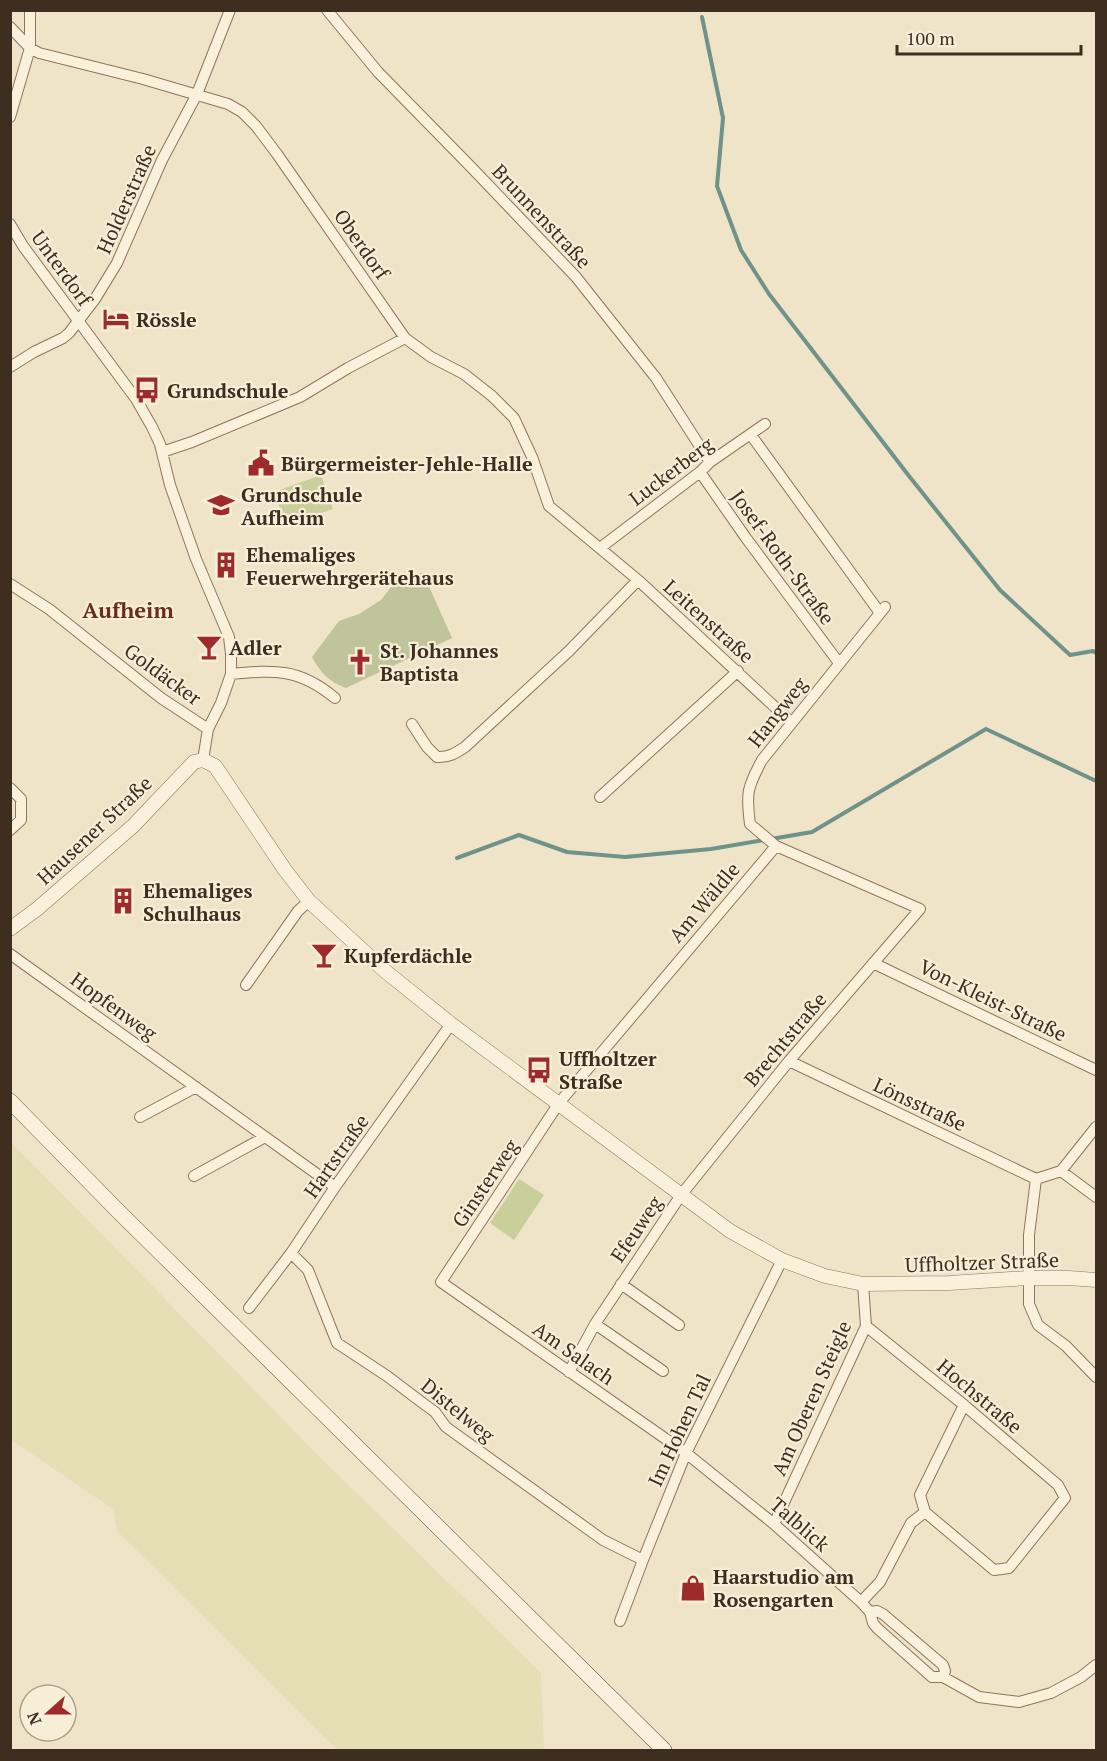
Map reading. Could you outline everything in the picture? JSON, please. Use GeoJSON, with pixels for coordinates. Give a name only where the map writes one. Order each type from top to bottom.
{"type":"FeatureCollection","features":[{"type":"Feature","properties":{"kind":"main road"},"geometry":{"type":"LineString","coordinates":[[10,1101],[118,1211],[664,1750]]}},
{"type":"Feature","properties":{"kind":"street"},"geometry":{"type":"LineString","coordinates":[[10,117],[30,48],[30,10]]}},
{"type":"Feature","properties":{"kind":"street","name":"Holderstraße"},"geometry":{"type":"LineString","coordinates":[[10,367],[63,338],[79,321],[117,263],[162,160],[197,94],[230,10]]}},
{"type":"Feature","properties":{"kind":"street","name":"Brunnenstraße"},"geometry":{"type":"LineString","coordinates":[[327,10],[378,72],[576,277],[656,378],[710,462]]}},
{"type":"Feature","properties":{"kind":"street"},"geometry":{"type":"LineString","coordinates":[[10,27],[30,48]]}},
{"type":"Feature","properties":{"kind":"street","name":"Oberdorf"},"geometry":{"type":"LineString","coordinates":[[30,48],[39,53],[197,94],[228,104],[242,112],[259,128],[405,338],[432,357],[464,374],[492,396],[514,418],[532,457],[549,506],[600,548]]}},
{"type":"Feature","properties":{"kind":"street","name":"Unterdorf"},"geometry":{"type":"LineString","coordinates":[[10,224],[23,246],[136,399],[152,427],[196,558],[229,637],[231,675],[208,729],[203,760]]}},
{"type":"Feature","properties":{"kind":"street"},"geometry":{"type":"LineString","coordinates":[[162,452],[192,442],[300,397],[405,338]]}},
{"type":"Feature","properties":{"kind":"street","name":"Luckerberg"},"geometry":{"type":"LineString","coordinates":[[600,548],[710,462],[765,424]]}},
{"type":"Feature","properties":{"kind":"street","name":"Hangweg"},"geometry":{"type":"LineString","coordinates":[[751,435],[882,610],[762,760],[752,778],[747,798],[750,824],[776,846]]}},
{"type":"Feature","properties":{"kind":"street","name":"Josef-Roth-Straße"},"geometry":{"type":"LineString","coordinates":[[700,472],[839,663]]}},
{"type":"Feature","properties":{"kind":"street","name":"Leitenstraße"},"geometry":{"type":"LineString","coordinates":[[600,548],[738,671],[791,723]]}},
{"type":"Feature","properties":{"kind":"street"},"geometry":{"type":"LineString","coordinates":[[412,724],[436,757],[449,756],[465,747],[569,651],[638,580]]}},
{"type":"Feature","properties":{"kind":"street","name":"Goldäcker"},"geometry":{"type":"LineString","coordinates":[[10,584],[49,609],[161,698],[208,729]]}},
{"type":"Feature","properties":{"kind":"street"},"geometry":{"type":"LineString","coordinates":[[600,796],[738,671]]}},
{"type":"Feature","properties":{"kind":"street"},"geometry":{"type":"LineString","coordinates":[[231,675],[285,672],[305,677],[335,698]]}},
{"type":"Feature","properties":{"kind":"street","name":"Uffholtzer Straße"},"geometry":{"type":"LineString","coordinates":[[203,760],[216,766],[285,870],[309,901],[385,971],[451,1024],[730,1231],[782,1260],[825,1276],[863,1284],[949,1283],[1028,1278],[1096,1280]]}},
{"type":"Feature","properties":{"kind":"street","name":"Hausener Straße"},"geometry":{"type":"LineString","coordinates":[[10,928],[37,909],[133,826],[189,766],[203,760]]}},
{"type":"Feature","properties":{"kind":"street"},"geometry":{"type":"LineString","coordinates":[[10,788],[21,799],[21,820],[10,830]]}},
{"type":"Feature","properties":{"kind":"street","name":"Brechtstraße"},"geometry":{"type":"LineString","coordinates":[[681,1196],[789,1062],[920,909],[776,846]]}},
{"type":"Feature","properties":{"kind":"street","name":"Am Wäldle"},"geometry":{"type":"LineString","coordinates":[[559,1103],[776,846]]}},
{"type":"Feature","properties":{"kind":"street"},"geometry":{"type":"LineString","coordinates":[[246,985],[298,911],[309,901]]}},
{"type":"Feature","properties":{"kind":"street","name":"Hopfenweg"},"geometry":{"type":"LineString","coordinates":[[10,954],[335,1187]]}},
{"type":"Feature","properties":{"kind":"street","name":"Von-Kleist-Straße"},"geometry":{"type":"LineString","coordinates":[[873,963],[1096,1070]]}},
{"type":"Feature","properties":{"kind":"street","name":"Hartstraße"},"geometry":{"type":"LineString","coordinates":[[249,1308],[291,1253],[451,1024]]}},
{"type":"Feature","properties":{"kind":"street","name":"Lönsstraße"},"geometry":{"type":"LineString","coordinates":[[789,1062],[1036,1179]]}},
{"type":"Feature","properties":{"kind":"street"},"geometry":{"type":"LineString","coordinates":[[140,1117],[196,1087]]}},
{"type":"Feature","properties":{"kind":"street","name":"Ginsterweg"},"geometry":{"type":"LineString","coordinates":[[441,1282],[559,1103]]}},
{"type":"Feature","properties":{"kind":"street"},"geometry":{"type":"LineString","coordinates":[[1096,1127],[1061,1171],[1036,1179],[1029,1235],[1028,1278],[1029,1304],[1038,1325],[1066,1346],[1096,1377]]}},
{"type":"Feature","properties":{"kind":"street"},"geometry":{"type":"LineString","coordinates":[[194,1176],[265,1137]]}},
{"type":"Feature","properties":{"kind":"street"},"geometry":{"type":"LineString","coordinates":[[1061,1171],[1096,1197]]}},
{"type":"Feature","properties":{"kind":"street","name":"Efeuweg"},"geometry":{"type":"LineString","coordinates":[[569,1372],[595,1324],[681,1196]]}},
{"type":"Feature","properties":{"kind":"street","name":"Distelweg"},"geometry":{"type":"LineString","coordinates":[[291,1253],[308,1270],[337,1343],[387,1376],[435,1412],[446,1427],[603,1540],[643,1560]]}},
{"type":"Feature","properties":{"kind":"street","name":"Im Hohen Tal"},"geometry":{"type":"LineString","coordinates":[[620,1621],[686,1453],[782,1260]]}},
{"type":"Feature","properties":{"kind":"street","name":"Am Salach"},"geometry":{"type":"LineString","coordinates":[[441,1282],[686,1453]]}},
{"type":"Feature","properties":{"kind":"street","name":"Efeuweg"},"geometry":{"type":"LineString","coordinates":[[621,1284],[679,1324]]}},
{"type":"Feature","properties":{"kind":"street","name":"Am Oberen Steigle"},"geometry":{"type":"LineString","coordinates":[[774,1524],[866,1326],[863,1284]]}},
{"type":"Feature","properties":{"kind":"street"},"geometry":{"type":"LineString","coordinates":[[595,1324],[663,1371]]}},
{"type":"Feature","properties":{"kind":"street","name":"Hochstraße"},"geometry":{"type":"LineString","coordinates":[[866,1326],[1058,1485],[1065,1498],[1009,1568],[994,1570],[925,1512]]}},
{"type":"Feature","properties":{"kind":"street"},"geometry":{"type":"LineString","coordinates":[[861,1602],[880,1582],[911,1523],[925,1512],[920,1495],[964,1405]]}},
{"type":"Feature","properties":{"kind":"street","name":"Talblick"},"geometry":{"type":"LineString","coordinates":[[686,1453],[774,1524],[861,1602],[870,1612],[873,1623],[932,1677],[943,1677],[979,1697],[1018,1702],[1051,1693],[1081,1677],[1096,1665]]}},
{"type":"Feature","properties":{"kind":"street","name":"Talblick"},"geometry":{"type":"LineString","coordinates":[[870,1612],[877,1611],[883,1614],[938,1660],[945,1671],[943,1677]]}},
{"type":"Feature","properties":{"kind":"shaded area"},"geometry":{"type":"Polygon","coordinates":[[[10,1141],[320,1457],[541,1673],[544,1750],[337,1750],[117,1531],[113,1509],[11,1440],[10,1141]]]}},
{"type":"Feature","properties":{"kind":"green space"},"geometry":{"type":"Polygon","coordinates":[[[321,475],[333,509],[286,525],[274,492],[321,475]]]}},
{"type":"Feature","properties":{"kind":"green space"},"geometry":{"type":"Polygon","coordinates":[[[423,573],[452,638],[346,688],[326,676],[312,657],[339,621],[359,614],[381,600],[395,582],[413,574],[423,573]]]}},
{"type":"Feature","properties":{"kind":"green space"},"geometry":{"type":"Polygon","coordinates":[[[519,1179],[544,1195],[514,1240],[490,1223],[519,1179]]]}},
{"type":"Feature","properties":{"kind":"waterway"},"geometry":{"type":"LineString","coordinates":[[702,17],[723,118],[717,186],[741,250],[769,294],[1000,590],[1070,655],[1093,651],[1096,653]]}},
{"type":"Feature","properties":{"kind":"waterway"},"geometry":{"type":"LineString","coordinates":[[771,839],[812,832],[986,729],[1096,781]]}},
{"type":"Feature","properties":{"kind":"waterway"},"geometry":{"type":"LineString","coordinates":[[457,858],[519,835],[567,852],[625,857],[711,849],[764,840]]}},
{"type":"Feature","properties":{"kind":"place","name":"Rössle"},"geometry":{"type":"Point","coordinates":[116,319]}},
{"type":"Feature","properties":{"kind":"place","name":"Grundschule"},"geometry":{"type":"Point","coordinates":[147,390]}},
{"type":"Feature","properties":{"kind":"place","name":"Bürgermeister-Jehle-Halle"},"geometry":{"type":"Point","coordinates":[261,463]}},
{"type":"Feature","properties":{"kind":"place","name":"Grundschule Aufheim"},"geometry":{"type":"Point","coordinates":[221,505]}},
{"type":"Feature","properties":{"kind":"place","name":"Ehemaliges Feuerwehrgerätehaus"},"geometry":{"type":"Point","coordinates":[226,565]}},
{"type":"Feature","properties":{"kind":"place","name":"Adler"},"geometry":{"type":"Point","coordinates":[209,647]}},
{"type":"Feature","properties":{"kind":"place","name":"St. Johannes Baptista"},"geometry":{"type":"Point","coordinates":[360,662]}},
{"type":"Feature","properties":{"kind":"place","name":"Ehemaliges Schulhaus"},"geometry":{"type":"Point","coordinates":[123,901]}},
{"type":"Feature","properties":{"kind":"place","name":"Kupferdächle"},"geometry":{"type":"Point","coordinates":[324,955]}},
{"type":"Feature","properties":{"kind":"place","name":"Uffholtzer Straße"},"geometry":{"type":"Point","coordinates":[539,1070]}},
{"type":"Feature","properties":{"kind":"place","name":"Haarstudio am Rosengarten"},"geometry":{"type":"Point","coordinates":[693,1588]}},
{"type":"Feature","properties":{"kind":"district","name":"Aufheim"},"geometry":{"type":"Point","coordinates":[128,609]}}]}
